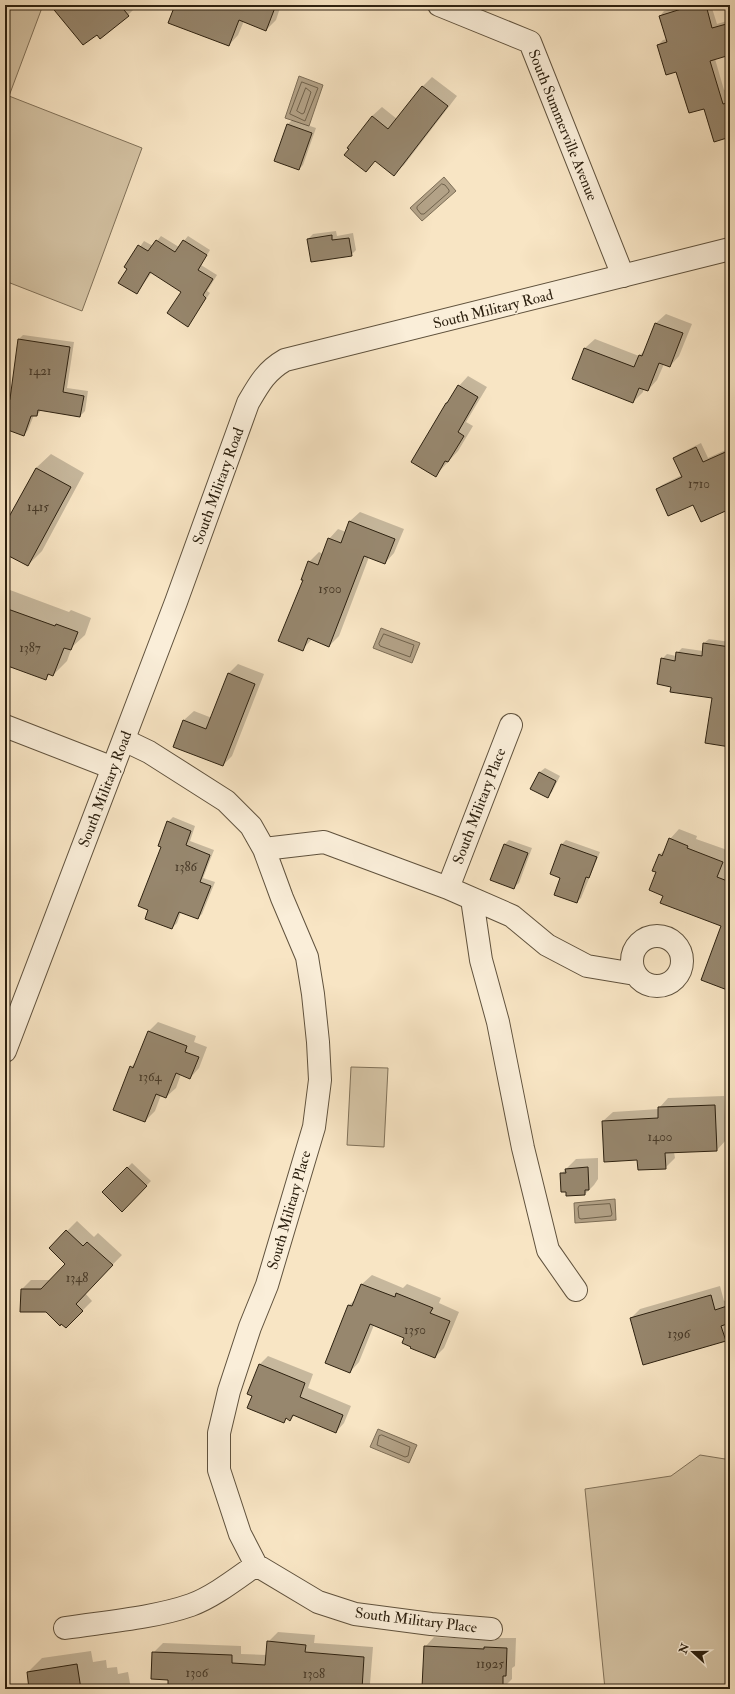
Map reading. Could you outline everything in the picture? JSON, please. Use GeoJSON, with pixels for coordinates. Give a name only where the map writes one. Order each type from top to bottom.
{"type":"FeatureCollection","features":[{"type":"Feature","properties":{"kind":"street","name":"South Summerville Avenue"},"geometry":{"type":"LineString","coordinates":[[439,5],[530,42],[623,276]]}},
{"type":"Feature","properties":{"kind":"street","name":"South Military Road"},"geometry":{"type":"LineString","coordinates":[[5,1051],[176,602],[248,403],[264,377],[272,368],[285,360],[730,249]]}},
{"type":"Feature","properties":{"kind":"street","name":"South Military Place"},"geometry":{"type":"LineString","coordinates":[[448,888],[511,725]]}},
{"type":"Feature","properties":{"kind":"street"},"geometry":{"type":"LineString","coordinates":[[5,726],[112,768]]}},
{"type":"Feature","properties":{"kind":"street","name":"South Military Place"},"geometry":{"type":"LineString","coordinates":[[124,740],[149,752],[226,801],[251,826],[264,849],[282,898],[307,956],[317,1029],[320,1080],[314,1127],[267,1286],[250,1327],[229,1391],[219,1433],[219,1470],[240,1534],[256,1565],[318,1602],[355,1614],[431,1624],[491,1629]]}},
{"type":"Feature","properties":{"kind":"street"},"geometry":{"type":"LineString","coordinates":[[264,849],[324,842],[448,888],[512,916],[547,945],[587,966],[635,974]]}},
{"type":"Feature","properties":{"kind":"street"},"geometry":{"type":"LineString","coordinates":[[472,899],[481,960],[498,1022],[523,1148],[548,1250],[576,1290]]}},
{"type":"Feature","properties":{"kind":"street"},"geometry":{"type":"LineString","coordinates":[[65,1628],[160,1613],[192,1605],[224,1587],[256,1565]]}},
{"type":"Feature","properties":{"kind":"shaded area"},"geometry":{"type":"Polygon","coordinates":[[[5,5],[43,5],[9,96],[142,148],[82,311],[5,281],[5,5]]]}},
{"type":"Feature","properties":{"kind":"shaded area"},"geometry":{"type":"Polygon","coordinates":[[[351,1067],[388,1068],[384,1147],[347,1145],[351,1067]]]}},
{"type":"Feature","properties":{"kind":"shaded area"},"geometry":{"type":"Polygon","coordinates":[[[700,1455],[725,1459],[730,1458],[730,1689],[605,1689],[585,1489],[671,1476],[700,1455]]]}},
{"type":"Feature","properties":{"kind":"water"},"geometry":{"type":"Polygon","coordinates":[[[299,76],[323,85],[309,126],[285,118],[299,76]]]}},
{"type":"Feature","properties":{"kind":"water"},"geometry":{"type":"Polygon","coordinates":[[[444,177],[456,191],[422,221],[410,208],[444,177]]]}},
{"type":"Feature","properties":{"kind":"water"},"geometry":{"type":"Polygon","coordinates":[[[381,628],[420,643],[412,663],[373,648],[381,628]]]}},
{"type":"Feature","properties":{"kind":"water"},"geometry":{"type":"Polygon","coordinates":[[[615,1199],[616,1220],[575,1223],[574,1203],[615,1199]]]}},
{"type":"Feature","properties":{"kind":"water"},"geometry":{"type":"Polygon","coordinates":[[[378,1429],[417,1445],[409,1463],[370,1447],[378,1429]]]}},
{"type":"Feature","properties":{"kind":"building"},"geometry":{"type":"Polygon","coordinates":[[[50,5],[120,5],[129,16],[100,39],[97,35],[83,45],[50,5]]]}},
{"type":"Feature","properties":{"kind":"building"},"geometry":{"type":"Polygon","coordinates":[[[175,5],[276,5],[266,31],[239,20],[229,46],[168,23],[175,5]]]}},
{"type":"Feature","properties":{"kind":"building"},"geometry":{"type":"Polygon","coordinates":[[[694,5],[706,5],[712,28],[730,23],[730,55],[710,61],[723,104],[730,102],[730,137],[714,142],[704,109],[689,113],[676,72],[666,75],[657,45],[667,42],[659,16],[694,5]]]}},
{"type":"Feature","properties":{"kind":"building"},"geometry":{"type":"Polygon","coordinates":[[[422,86],[448,106],[394,176],[375,161],[366,172],[344,155],[349,149],[347,148],[372,116],[388,129],[422,86]]]}},
{"type":"Feature","properties":{"kind":"building"},"geometry":{"type":"Polygon","coordinates":[[[287,124],[312,133],[299,170],[274,161],[287,124]]]}},
{"type":"Feature","properties":{"kind":"building"},"geometry":{"type":"Polygon","coordinates":[[[332,235],[332,240],[349,238],[352,256],[311,262],[307,239],[332,235]]]}},
{"type":"Feature","properties":{"kind":"building"},"geometry":{"type":"Polygon","coordinates":[[[156,240],[175,252],[183,240],[207,255],[198,270],[213,279],[203,295],[206,298],[188,327],[167,313],[181,292],[150,272],[137,294],[118,283],[127,269],[124,267],[138,245],[148,251],[156,240]]]}},
{"type":"Feature","properties":{"kind":"building"},"geometry":{"type":"Polygon","coordinates":[[[655,323],[683,333],[670,367],[659,363],[648,391],[639,388],[633,403],[572,379],[584,348],[634,367],[639,355],[642,356],[655,323]]]}},
{"type":"Feature","properties":{"kind":"building"},"geometry":{"type":"Polygon","coordinates":[[[18,339],[70,347],[63,392],[84,396],[80,417],[38,410],[37,416],[31,416],[24,436],[5,429],[5,412],[10,399],[18,339]]]}},
{"type":"Feature","properties":{"kind":"building"},"geometry":{"type":"Polygon","coordinates":[[[458,385],[478,397],[458,432],[464,436],[448,462],[445,461],[436,477],[411,462],[458,385]]]}},
{"type":"Feature","properties":{"kind":"building"},"geometry":{"type":"Polygon","coordinates":[[[696,447],[703,462],[730,450],[730,509],[701,522],[693,505],[668,516],[656,489],[682,477],[673,458],[696,447]]]}},
{"type":"Feature","properties":{"kind":"building"},"geometry":{"type":"Polygon","coordinates":[[[36,468],[71,487],[28,566],[5,554],[5,524],[36,468]]]}},
{"type":"Feature","properties":{"kind":"building"},"geometry":{"type":"Polygon","coordinates":[[[349,521],[395,539],[385,564],[364,556],[329,647],[308,638],[303,651],[278,641],[303,580],[301,580],[308,561],[318,565],[328,538],[341,543],[349,521]]]}},
{"type":"Feature","properties":{"kind":"building"},"geometry":{"type":"Polygon","coordinates":[[[5,608],[55,626],[56,624],[78,632],[71,650],[64,648],[53,676],[48,674],[46,680],[5,665],[5,608]]]}},
{"type":"Feature","properties":{"kind":"building"},"geometry":{"type":"Polygon","coordinates":[[[703,643],[730,647],[730,747],[705,743],[712,698],[670,692],[671,687],[657,684],[661,658],[675,661],[676,652],[702,656],[703,643]]]}},
{"type":"Feature","properties":{"kind":"building"},"geometry":{"type":"Polygon","coordinates":[[[228,673],[255,684],[223,766],[173,747],[183,720],[206,729],[228,673]]]}},
{"type":"Feature","properties":{"kind":"building"},"geometry":{"type":"Polygon","coordinates":[[[539,772],[556,781],[548,798],[530,789],[539,772]]]}},
{"type":"Feature","properties":{"kind":"building"},"geometry":{"type":"Polygon","coordinates":[[[167,821],[191,831],[186,845],[210,855],[200,882],[211,886],[198,919],[179,912],[172,929],[145,919],[148,910],[138,906],[161,847],[158,846],[167,821]]]}},
{"type":"Feature","properties":{"kind":"building"},"geometry":{"type":"Polygon","coordinates":[[[669,838],[688,846],[687,848],[723,862],[717,877],[730,882],[730,991],[701,980],[721,926],[660,903],[663,896],[649,890],[656,872],[652,871],[659,854],[662,856],[669,838]]]}},
{"type":"Feature","properties":{"kind":"building"},"geometry":{"type":"Polygon","coordinates":[[[504,844],[528,853],[514,889],[490,880],[504,844]]]}},
{"type":"Feature","properties":{"kind":"building"},"geometry":{"type":"Polygon","coordinates":[[[561,844],[597,857],[589,878],[586,877],[577,903],[554,895],[560,878],[550,874],[561,844]]]}},
{"type":"Feature","properties":{"kind":"building"},"geometry":{"type":"Polygon","coordinates":[[[148,1031],[187,1046],[185,1052],[199,1057],[190,1079],[176,1073],[166,1098],[156,1094],[145,1122],[113,1110],[130,1066],[133,1068],[148,1031]]]}},
{"type":"Feature","properties":{"kind":"building"},"geometry":{"type":"Polygon","coordinates":[[[715,1105],[717,1151],[665,1153],[666,1169],[638,1170],[637,1160],[604,1162],[602,1121],[658,1118],[658,1107],[715,1105]]]}},
{"type":"Feature","properties":{"kind":"building"},"geometry":{"type":"Polygon","coordinates":[[[127,1167],[147,1186],[122,1212],[102,1192],[127,1167]]]}},
{"type":"Feature","properties":{"kind":"building"},"geometry":{"type":"Polygon","coordinates":[[[588,1167],[589,1190],[585,1190],[585,1195],[566,1196],[566,1192],[561,1192],[560,1173],[566,1173],[565,1169],[588,1167]]]}},
{"type":"Feature","properties":{"kind":"building"},"geometry":{"type":"Polygon","coordinates":[[[66,1230],[83,1246],[87,1242],[113,1265],[76,1304],[83,1311],[66,1328],[61,1324],[60,1326],[46,1312],[20,1312],[21,1289],[41,1289],[65,1264],[49,1248],[66,1230]]]}},
{"type":"Feature","properties":{"kind":"building"},"geometry":{"type":"Polygon","coordinates":[[[361,1284],[395,1297],[396,1293],[433,1308],[430,1313],[450,1321],[435,1358],[410,1348],[411,1347],[402,1343],[404,1338],[370,1324],[350,1373],[325,1363],[348,1305],[352,1306],[361,1284]]]}},
{"type":"Feature","properties":{"kind":"building"},"geometry":{"type":"Polygon","coordinates":[[[711,1295],[715,1310],[730,1305],[730,1323],[721,1326],[726,1341],[643,1365],[630,1318],[711,1295]]]}},
{"type":"Feature","properties":{"kind":"building"},"geometry":{"type":"Polygon","coordinates":[[[259,1364],[305,1383],[300,1397],[343,1415],[336,1433],[293,1415],[290,1421],[286,1418],[284,1423],[247,1408],[252,1396],[247,1394],[259,1364]]]}},
{"type":"Feature","properties":{"kind":"building"},"geometry":{"type":"Polygon","coordinates":[[[267,1641],[306,1645],[305,1652],[364,1657],[362,1689],[287,1689],[242,1685],[241,1689],[168,1689],[168,1680],[151,1679],[152,1652],[232,1655],[232,1663],[265,1665],[267,1641]]]}},
{"type":"Feature","properties":{"kind":"building"},"geometry":{"type":"Polygon","coordinates":[[[424,1646],[484,1649],[484,1647],[507,1648],[506,1676],[503,1676],[503,1689],[428,1689],[422,1687],[424,1646]]]}},
{"type":"Feature","properties":{"kind":"building"},"geometry":{"type":"Polygon","coordinates":[[[77,1664],[81,1689],[29,1689],[27,1672],[77,1664]]]}}]}
